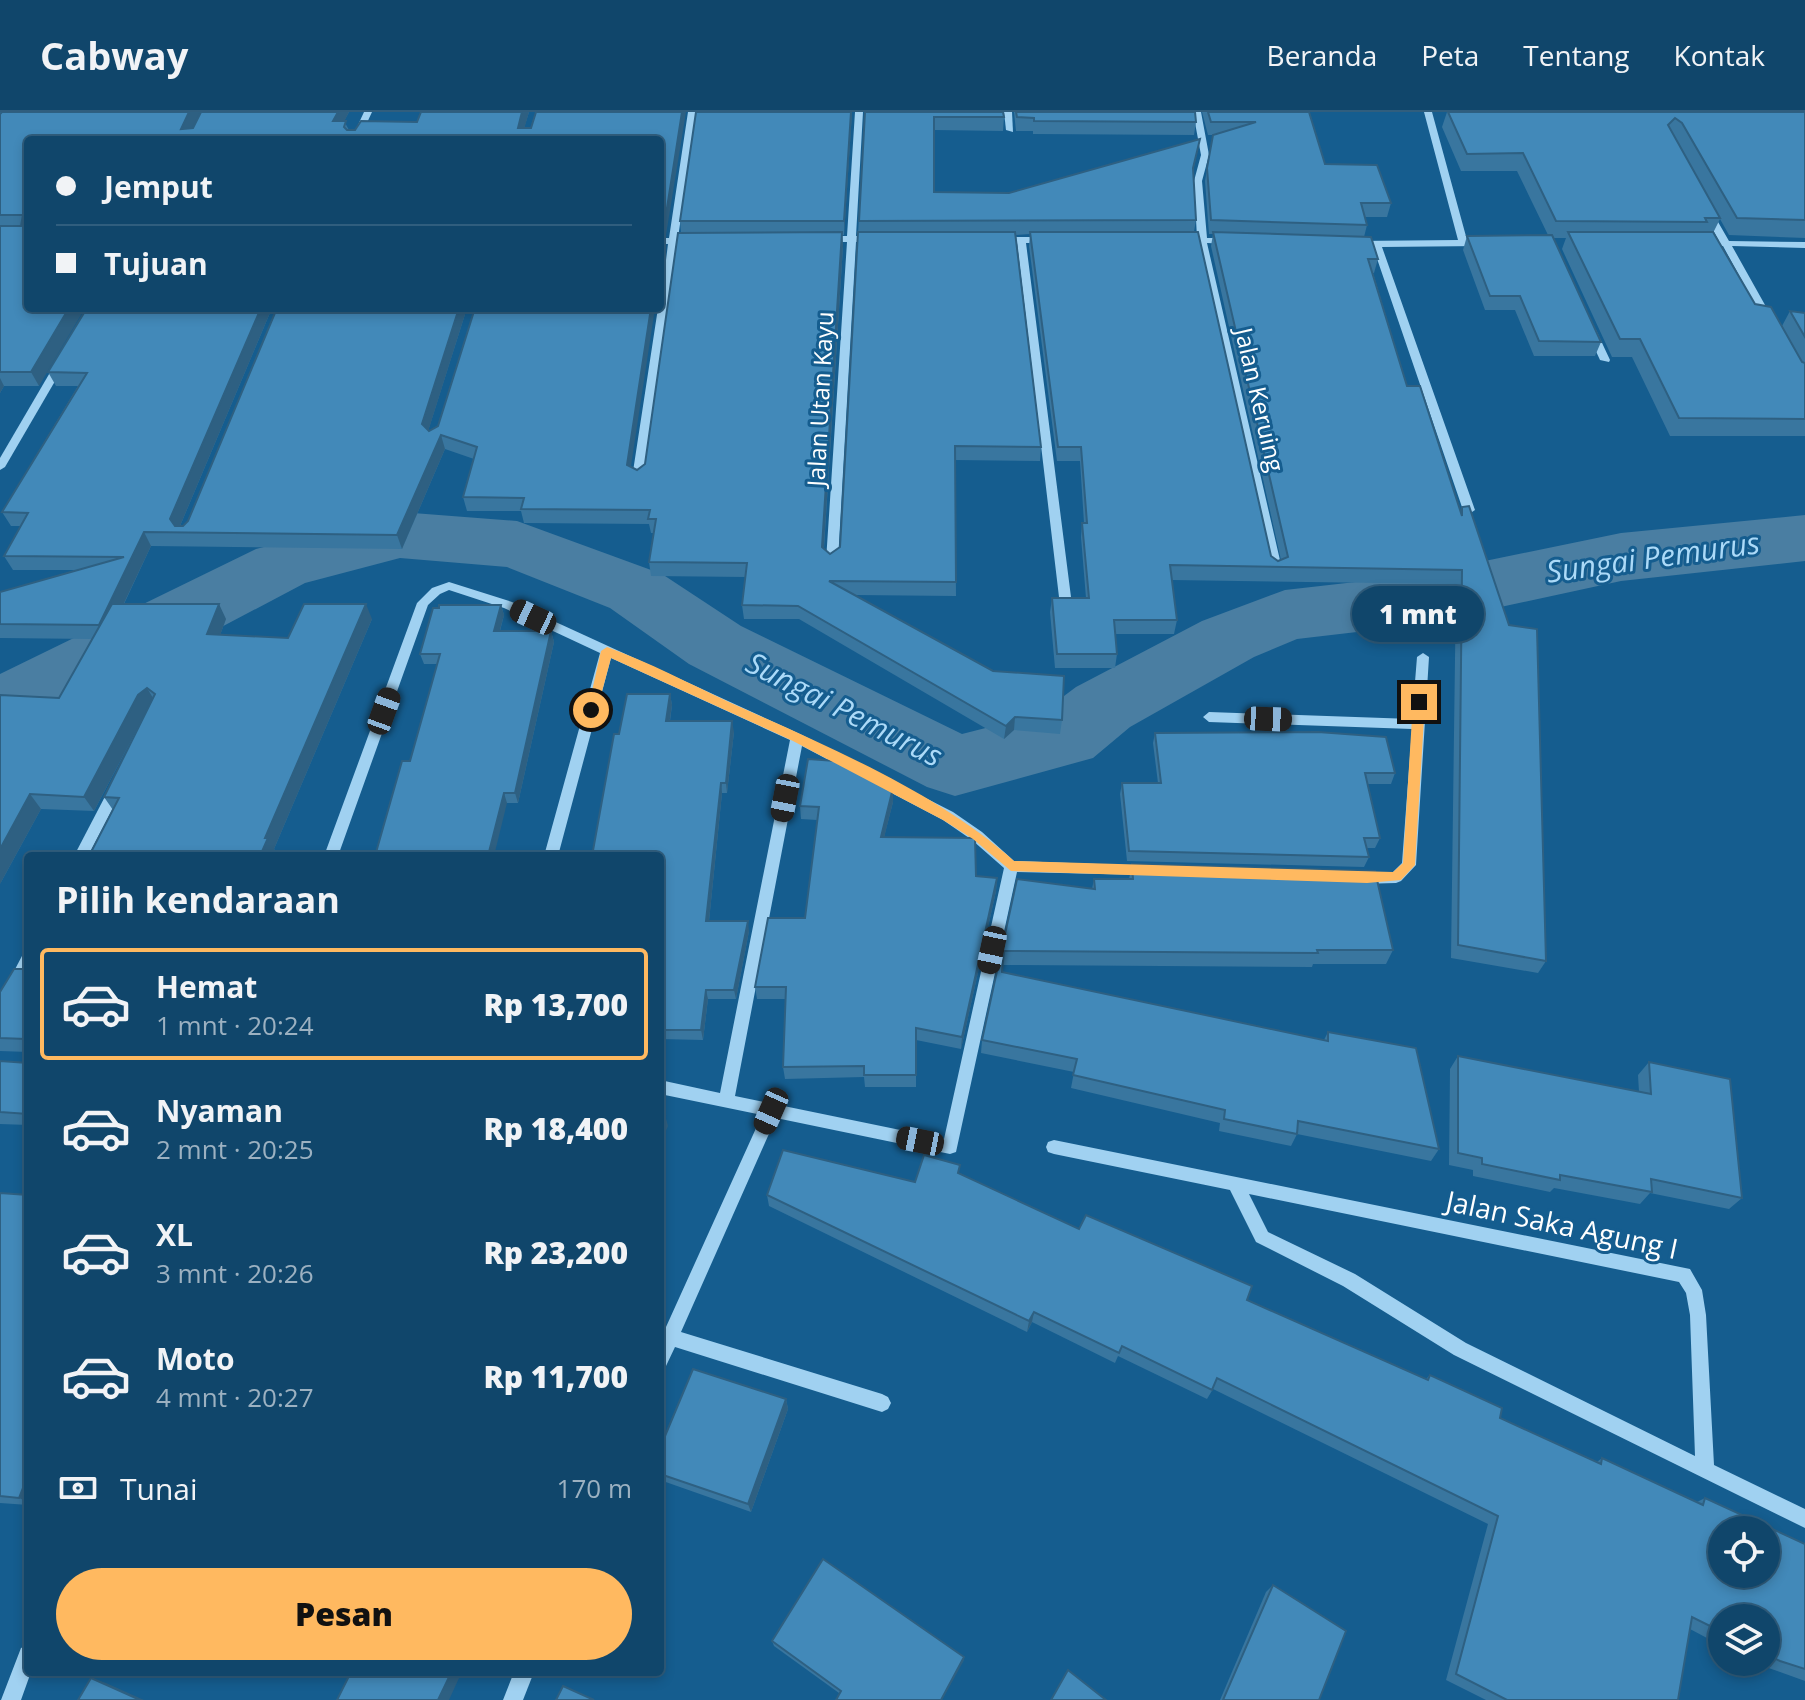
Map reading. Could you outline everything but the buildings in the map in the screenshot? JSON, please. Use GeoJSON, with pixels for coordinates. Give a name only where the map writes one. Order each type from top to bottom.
{"type":"FeatureCollection","features":[{"type":"Feature","properties":{"kind":"street"},"geometry":{"type":"LineString","coordinates":[[357,136],[368,112]]}},
{"type":"Feature","properties":{"kind":"street"},"geometry":{"type":"LineString","coordinates":[[664,297],[692,112]]}},
{"type":"Feature","properties":{"kind":"street","name":"Jalan Utan Kayu"},"geometry":{"type":"LineString","coordinates":[[832,561],[859,112]]}},
{"type":"Feature","properties":{"kind":"street"},"geometry":{"type":"LineString","coordinates":[[1008,112],[1010,130]]}},
{"type":"Feature","properties":{"kind":"street","name":"Jalan Keruing"},"geometry":{"type":"LineString","coordinates":[[1197,112],[1205,155],[1198,181],[1202,240],[1276,569]]}},
{"type":"Feature","properties":{"kind":"street"},"geometry":{"type":"LineString","coordinates":[[1428,112],[1463,243]]}},
{"type":"Feature","properties":{"kind":"street"},"geometry":{"type":"LineString","coordinates":[[1705,205],[1778,338]]}},
{"type":"Feature","properties":{"kind":"street"},"geometry":{"type":"LineString","coordinates":[[821,239],[882,239]]}},
{"type":"Feature","properties":{"kind":"street"},"geometry":{"type":"LineString","coordinates":[[990,240],[1067,240]]}},
{"type":"Feature","properties":{"kind":"street"},"geometry":{"type":"LineString","coordinates":[[1021,240],[1065,597]]}},
{"type":"Feature","properties":{"kind":"street"},"geometry":{"type":"LineString","coordinates":[[1172,240],[1245,241]]}},
{"type":"Feature","properties":{"kind":"street"},"geometry":{"type":"LineString","coordinates":[[664,241],[702,241]]}},
{"type":"Feature","properties":{"kind":"street"},"geometry":{"type":"LineString","coordinates":[[1347,244],[1492,243]]}},
{"type":"Feature","properties":{"kind":"street"},"geometry":{"type":"LineString","coordinates":[[1695,243],[1805,245]]}},
{"type":"Feature","properties":{"kind":"street"},"geometry":{"type":"LineString","coordinates":[[1377,245],[1469,510]]}},
{"type":"Feature","properties":{"kind":"street"},"geometry":{"type":"LineString","coordinates":[[638,478],[662,312]]}},
{"type":"Feature","properties":{"kind":"street"},"geometry":{"type":"LineString","coordinates":[[1587,321],[1605,360]]}},
{"type":"Feature","properties":{"kind":"street"},"geometry":{"type":"LineString","coordinates":[[0,467],[70,348]]}},
{"type":"Feature","properties":{"kind":"street"},"geometry":{"type":"LineString","coordinates":[[332,852],[423,603],[436,591],[449,586],[468,590],[797,738],[948,816],[1011,866],[1166,871]]}},
{"type":"Feature","properties":{"kind":"street"},"geometry":{"type":"LineString","coordinates":[[552,852],[607,651]]}},
{"type":"Feature","properties":{"kind":"street"},"geometry":{"type":"LineString","coordinates":[[1351,877],[1396,877],[1409,865],[1423,657]]}},
{"type":"Feature","properties":{"kind":"street"},"geometry":{"type":"LineString","coordinates":[[1209,717],[1417,724]]}},
{"type":"Feature","properties":{"kind":"street"},"geometry":{"type":"LineString","coordinates":[[726,1101],[797,738]]}},
{"type":"Feature","properties":{"kind":"street"},"geometry":{"type":"LineString","coordinates":[[83,852],[122,777]]}},
{"type":"Feature","properties":{"kind":"street"},"geometry":{"type":"LineString","coordinates":[[664,1088],[950,1147],[1011,866]]}},
{"type":"Feature","properties":{"kind":"street"},"geometry":{"type":"LineString","coordinates":[[0,1012],[24,966]]}},
{"type":"Feature","properties":{"kind":"street"},"geometry":{"type":"LineString","coordinates":[[771,1111],[665,1335],[882,1403]]}},
{"type":"Feature","properties":{"kind":"street","name":"Jalan Saka Agung I"},"geometry":{"type":"LineString","coordinates":[[1054,1147],[1684,1275],[1694,1290],[1698,1315],[1705,1470]]}},
{"type":"Feature","properties":{"kind":"street"},"geometry":{"type":"LineString","coordinates":[[1236,1185],[1262,1237],[1349,1280],[1460,1349],[1805,1519]]}},
{"type":"Feature","properties":{"kind":"street"},"geometry":{"type":"LineString","coordinates":[[11,1700],[24,1666]]}},
{"type":"Feature","properties":{"kind":"street"},"geometry":{"type":"LineString","coordinates":[[513,1700],[522,1676]]}},
{"type":"Feature","properties":{"kind":"waterway","name":"Sungai Pemurus"},"geometry":{"type":"LineString","coordinates":[[0,704],[41,688],[281,566],[400,535],[517,544],[636,591],[715,645],[955,766],[1065,737],[1103,707],[1228,639],[1285,615],[1417,600],[1621,557],[1805,538]]}},
{"type":"Feature","properties":{"kind":"route"},"geometry":{"type":"LineString","coordinates":[[591,710],[607,651],[797,738],[948,816],[1011,866],[1367,878],[1396,877],[1409,865],[1419,702]]}}]}
